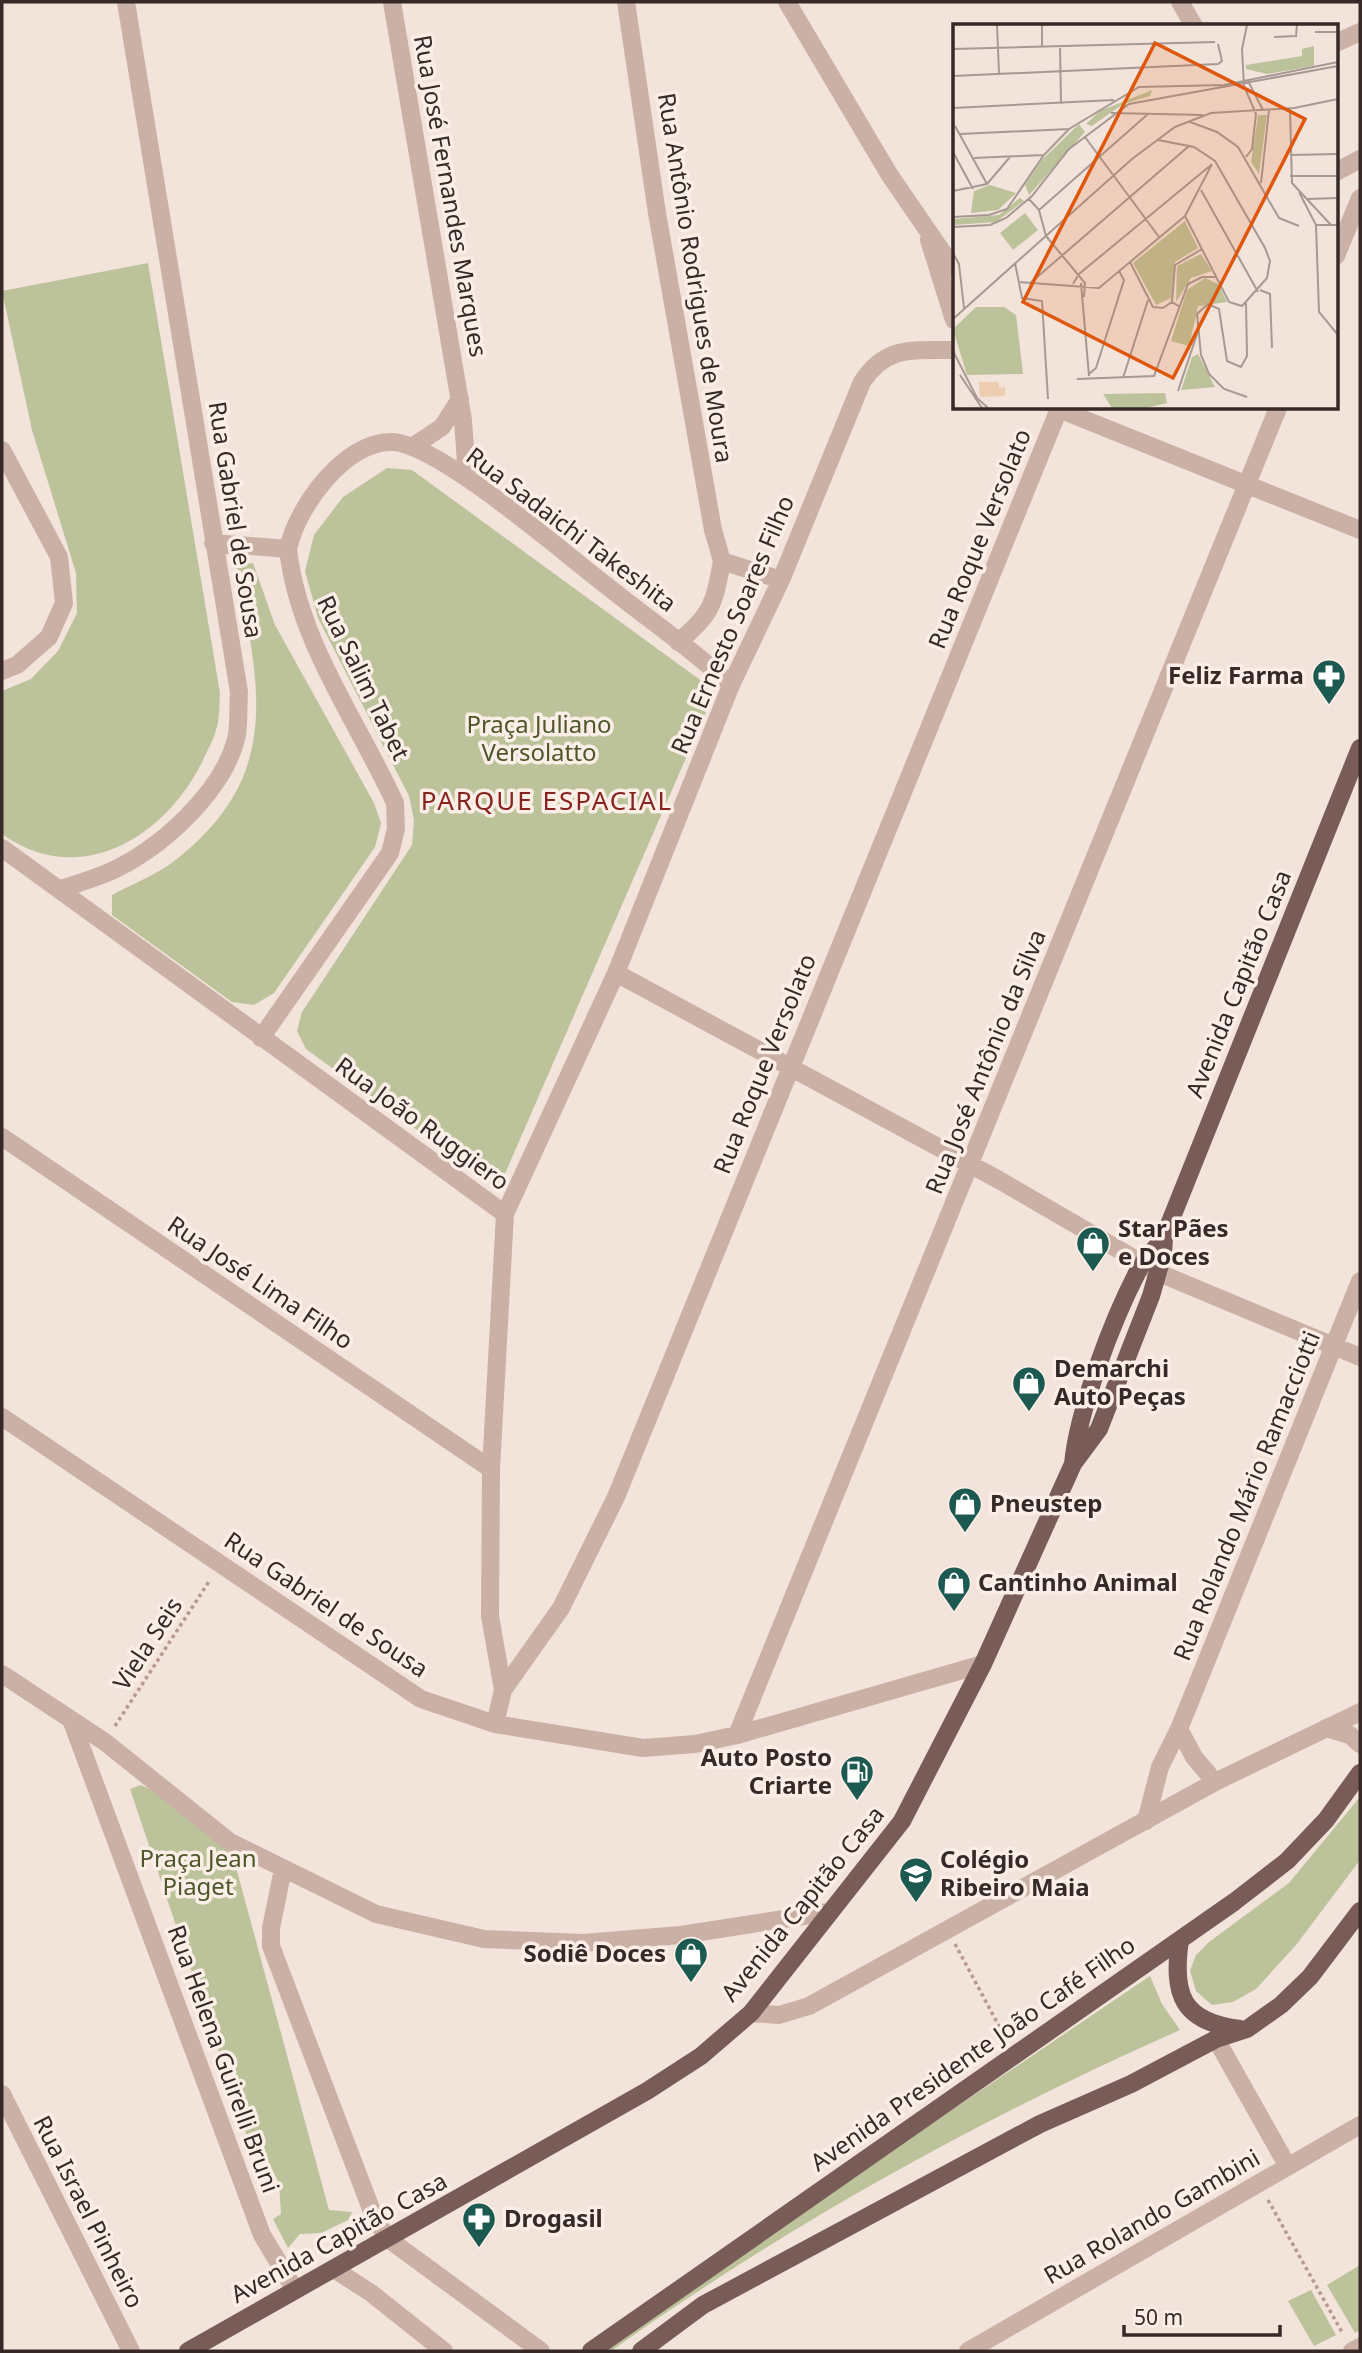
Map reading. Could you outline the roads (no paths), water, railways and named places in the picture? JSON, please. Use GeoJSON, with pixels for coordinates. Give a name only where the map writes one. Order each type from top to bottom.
{"type":"FeatureCollection","features":[{"type":"Feature","properties":{"kind":"main road","name":"Avenida Capitão Casa"},"geometry":{"type":"LineString","coordinates":[[188,2351],[647,2091],[701,2056],[751,2013],[902,1821],[983,1664],[1073,1464],[1098,1429],[1159,1273],[1164,1238],[1360,748]]}},
{"type":"Feature","properties":{"kind":"main road","name":"Avenida Capitão Casa"},"geometry":{"type":"LineString","coordinates":[[1073,1464],[1080,1423],[1128,1291],[1142,1263],[1164,1238]]}},
{"type":"Feature","properties":{"kind":"main road","name":"Avenida Presidente João Café Filho"},"geometry":{"type":"LineString","coordinates":[[591,2351],[1014,2053],[1180,1940],[1287,1861],[1326,1820],[1360,1773]]}},
{"type":"Feature","properties":{"kind":"main road"},"geometry":{"type":"LineString","coordinates":[[641,2351],[715,2298],[1040,2124],[1131,2084],[1216,2039],[1247,2029],[1281,2005],[1310,1976],[1360,1911]]}},
{"type":"Feature","properties":{"kind":"main road"},"geometry":{"type":"LineString","coordinates":[[1180,1940],[1176,1963],[1179,1990],[1191,2013],[1215,2026],[1247,2029]]}},
{"type":"Feature","properties":{"kind":"street","name":"Rua Gabriel de Sousa"},"geometry":{"type":"LineString","coordinates":[[61,889],[109,872],[161,840],[198,807],[220,774],[237,736],[239,692],[126,2]]}},
{"type":"Feature","properties":{"kind":"street","name":"Rua José Fernandes Marques"},"geometry":{"type":"LineString","coordinates":[[392,2],[460,399],[467,478]]}},
{"type":"Feature","properties":{"kind":"street","name":"Rua Antônio Rodrigues de Moura"},"geometry":{"type":"LineString","coordinates":[[626,2],[657,213],[713,530],[722,561],[713,607],[678,642]]}},
{"type":"Feature","properties":{"kind":"street"},"geometry":{"type":"LineString","coordinates":[[787,2],[926,230],[953,268]]}},
{"type":"Feature","properties":{"kind":"street"},"geometry":{"type":"LineString","coordinates":[[1180,2],[1194,24]]}},
{"type":"Feature","properties":{"kind":"street"},"geometry":{"type":"LineString","coordinates":[[1338,42],[1360,32]]}},
{"type":"Feature","properties":{"kind":"street"},"geometry":{"type":"LineString","coordinates":[[1338,171],[1360,159]]}},
{"type":"Feature","properties":{"kind":"street"},"geometry":{"type":"LineString","coordinates":[[1338,243],[1360,198]]}},
{"type":"Feature","properties":{"kind":"street"},"geometry":{"type":"LineString","coordinates":[[926,230],[953,317]]}},
{"type":"Feature","properties":{"kind":"street","name":"Rua Ernesto Soares Filho"},"geometry":{"type":"LineString","coordinates":[[505,1214],[616,973],[732,685],[781,580],[869,372],[893,352],[953,350]]}},
{"type":"Feature","properties":{"kind":"street"},"geometry":{"type":"LineString","coordinates":[[412,447],[442,427],[460,399]]}},
{"type":"Feature","properties":{"kind":"street","name":"Rua Roque Versolato"},"geometry":{"type":"LineString","coordinates":[[495,1724],[503,1690],[561,1608],[616,1497],[1057,410]]}},
{"type":"Feature","properties":{"kind":"street"},"geometry":{"type":"LineString","coordinates":[[1063,410],[1360,530]]}},
{"type":"Feature","properties":{"kind":"street","name":"Rua José Antônio da Silva"},"geometry":{"type":"LineString","coordinates":[[737,1735],[1249,485],[1277,410]]}},
{"type":"Feature","properties":{"kind":"street","name":"Rua Sadaichi Takeshita"},"geometry":{"type":"LineString","coordinates":[[288,549],[292,528],[327,476],[376,445],[391,442],[412,447],[467,478],[732,685]]}},
{"type":"Feature","properties":{"kind":"street"},"geometry":{"type":"LineString","coordinates":[[2,450],[59,556],[64,603],[49,637],[17,665],[2,671]]}},
{"type":"Feature","properties":{"kind":"street"},"geometry":{"type":"LineString","coordinates":[[213,543],[288,549]]}},
{"type":"Feature","properties":{"kind":"street","name":"Rua Salim Tabet"},"geometry":{"type":"LineString","coordinates":[[261,1038],[390,853],[396,829],[395,803],[306,626],[292,582],[288,549]]}},
{"type":"Feature","properties":{"kind":"street"},"geometry":{"type":"LineString","coordinates":[[722,561],[781,580]]}},
{"type":"Feature","properties":{"kind":"street"},"geometry":{"type":"LineString","coordinates":[[2,848],[61,889]]}},
{"type":"Feature","properties":{"kind":"street","name":"Rua João Ruggiero"},"geometry":{"type":"LineString","coordinates":[[61,889],[261,1038],[505,1214],[491,1469],[490,1616],[503,1690]]}},
{"type":"Feature","properties":{"kind":"street"},"geometry":{"type":"LineString","coordinates":[[616,973],[970,1167],[999,1180],[1159,1273],[1360,1357]]}},
{"type":"Feature","properties":{"kind":"street","name":"Rua José Lima Filho"},"geometry":{"type":"LineString","coordinates":[[2,1137],[491,1469]]}},
{"type":"Feature","properties":{"kind":"street","name":"Rua Rolando Mário Ramacciotti"},"geometry":{"type":"LineString","coordinates":[[1146,1821],[1160,1767],[1179,1729],[1360,1281]]}},
{"type":"Feature","properties":{"kind":"street","name":"Rua Gabriel de Sousa"},"geometry":{"type":"LineString","coordinates":[[2,1417],[421,1699],[495,1724],[643,1748],[695,1744],[737,1735],[983,1664]]}},
{"type":"Feature","properties":{"kind":"street"},"geometry":{"type":"LineString","coordinates":[[2,1674],[105,1742],[230,1842],[376,1914],[484,1939],[583,1943],[681,1935],[829,1912]]}},
{"type":"Feature","properties":{"kind":"street"},"geometry":{"type":"LineString","coordinates":[[751,2013],[779,2015],[809,2006],[1215,1782],[1360,1712]]}},
{"type":"Feature","properties":{"kind":"street","name":"Rua Helena Guirelli Bruni"},"geometry":{"type":"LineString","coordinates":[[72,1722],[262,2235],[295,2290]]}},
{"type":"Feature","properties":{"kind":"street"},"geometry":{"type":"LineString","coordinates":[[1326,1728],[1350,1735],[1360,1744]]}},
{"type":"Feature","properties":{"kind":"street"},"geometry":{"type":"LineString","coordinates":[[1179,1729],[1194,1757],[1215,1782]]}},
{"type":"Feature","properties":{"kind":"street"},"geometry":{"type":"LineString","coordinates":[[282,1869],[271,1928],[271,1946],[356,2175],[387,2238],[541,2351]]}},
{"type":"Feature","properties":{"kind":"street"},"geometry":{"type":"LineString","coordinates":[[1216,2039],[1287,2165]]}},
{"type":"Feature","properties":{"kind":"street","name":"Rua Israel Pinheiro"},"geometry":{"type":"LineString","coordinates":[[2,2094],[131,2351]]}},
{"type":"Feature","properties":{"kind":"street","name":"Rua Rolando Gambini"},"geometry":{"type":"LineString","coordinates":[[968,2351],[1360,2125]]}},
{"type":"Feature","properties":{"kind":"street"},"geometry":{"type":"LineString","coordinates":[[334,2269],[371,2293],[444,2351]]}},
{"type":"Feature","properties":{"kind":"place","name":"Feliz Farma"},"geometry":{"type":"Point","coordinates":[1329,706]}},
{"type":"Feature","properties":{"kind":"place","name":"Star Pães e Doces"},"geometry":{"type":"Point","coordinates":[1093,1273]}},
{"type":"Feature","properties":{"kind":"place","name":"Demarchi Auto Peças"},"geometry":{"type":"Point","coordinates":[1029,1413]}},
{"type":"Feature","properties":{"kind":"place","name":"Pneustep"},"geometry":{"type":"Point","coordinates":[965,1534]}},
{"type":"Feature","properties":{"kind":"place","name":"Cantinho Animal"},"geometry":{"type":"Point","coordinates":[954,1613]}},
{"type":"Feature","properties":{"kind":"place","name":"Auto Posto Criarte"},"geometry":{"type":"Point","coordinates":[857,1802]}},
{"type":"Feature","properties":{"kind":"place","name":"Colégio Ribeiro Maia"},"geometry":{"type":"Point","coordinates":[916,1904]}},
{"type":"Feature","properties":{"kind":"place","name":"Sodiê Doces"},"geometry":{"type":"Point","coordinates":[691,1984]}},
{"type":"Feature","properties":{"kind":"place","name":"Drogasil"},"geometry":{"type":"Point","coordinates":[479,2249]}},
{"type":"Feature","properties":{"kind":"district","name":"PARQUE ESPACIAL"},"geometry":{"type":"Point","coordinates":[547,801]}},
{"type":"Feature","properties":{"kind":"park label","name":"Praça Juliano Versolatto"},"geometry":{"type":"Point","coordinates":[539,739]}},
{"type":"Feature","properties":{"kind":"park label","name":"Praça Jean Piaget"},"geometry":{"type":"Point","coordinates":[198,1873]}}]}
